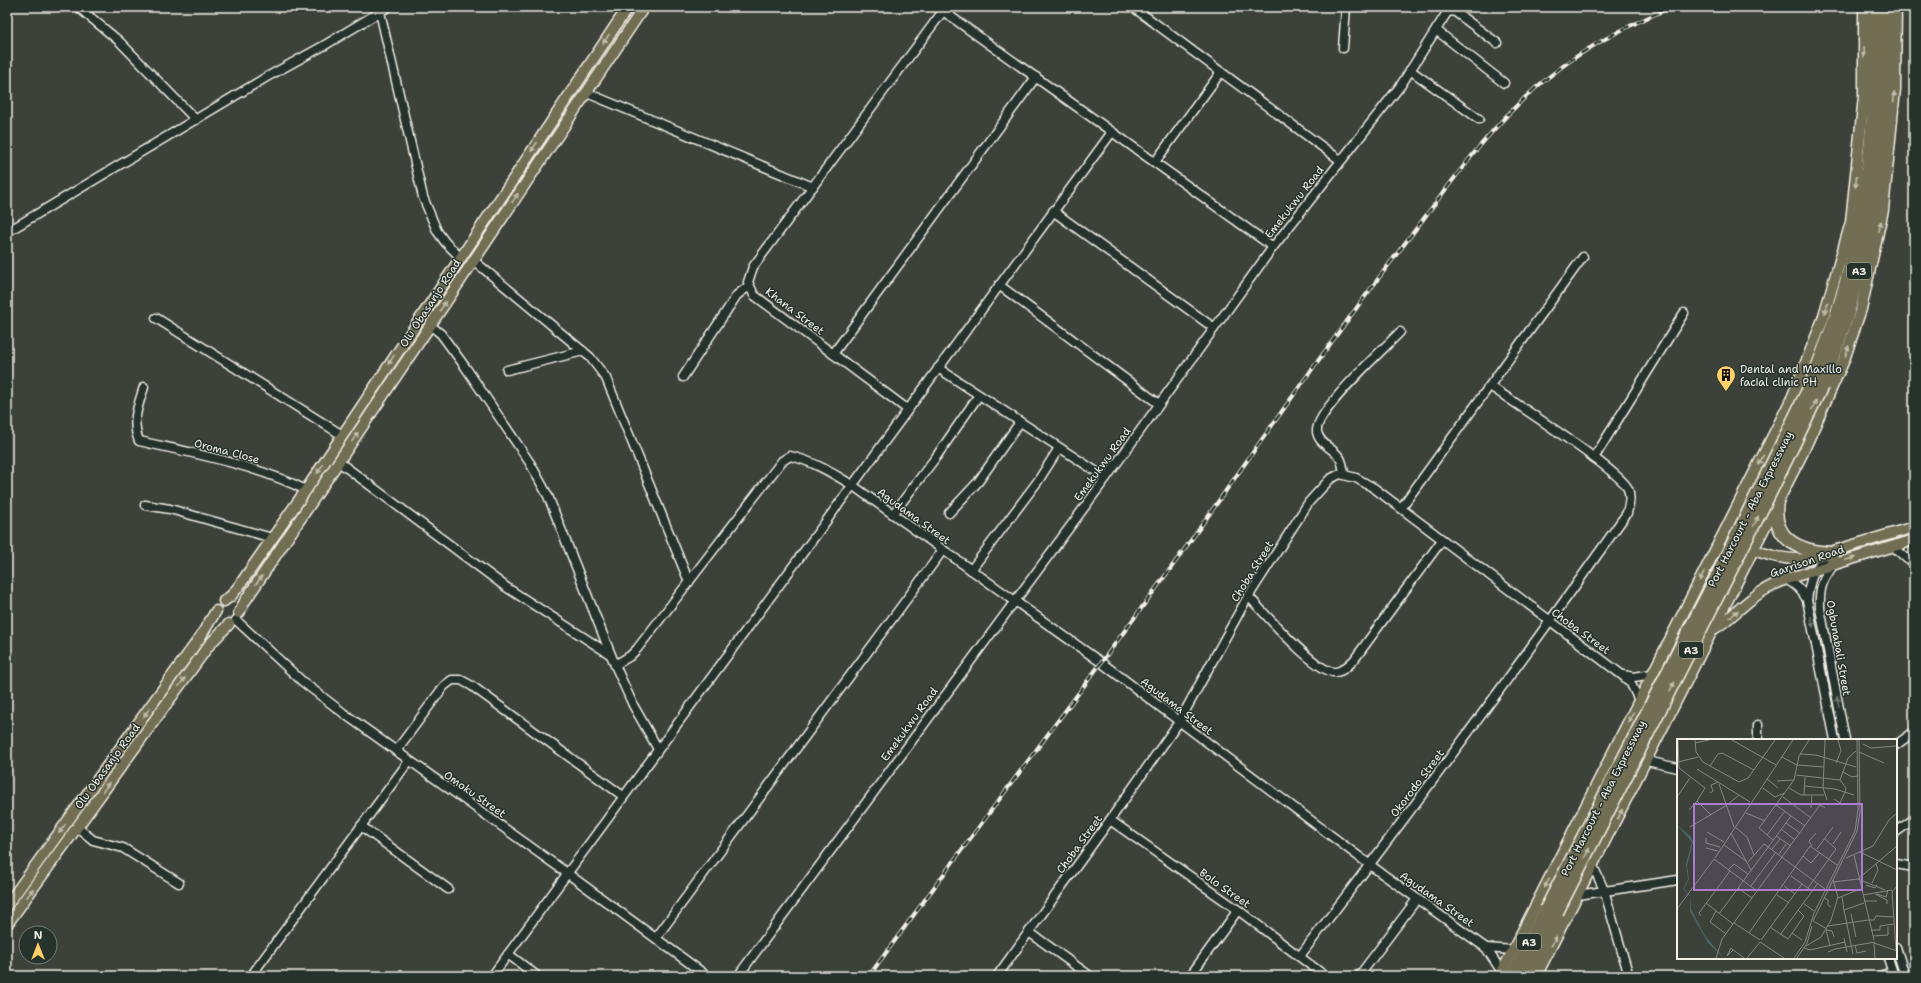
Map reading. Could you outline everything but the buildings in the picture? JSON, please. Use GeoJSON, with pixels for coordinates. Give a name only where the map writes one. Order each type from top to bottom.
{"type":"FeatureCollection","features":[{"type":"Feature","properties":{"kind":"highway","name":"Port Harcourt - Aba Expressway"},"geometry":{"type":"LineString","coordinates":[[1524,976],[1551,911],[1708,593],[1795,419],[1816,385],[1854,246],[1866,185],[1872,118],[1875,54],[1880,10]]}},
{"type":"Feature","properties":{"kind":"highway"},"geometry":{"type":"LineString","coordinates":[[1777,501],[1775,514],[1777,523],[1791,541],[1800,548],[1833,558]]}},
{"type":"Feature","properties":{"kind":"highway","name":"Port Harcourt - Aba Expressway"},"geometry":{"type":"LineString","coordinates":[[1505,975],[1551,911]]}},
{"type":"Feature","properties":{"kind":"main road","name":"Olu Obasanjo Road"},"geometry":{"type":"LineString","coordinates":[[224,601],[231,596],[239,586],[306,490],[628,7]]}},
{"type":"Feature","properties":{"kind":"main road","name":"Olu Obasanjo Road"},"geometry":{"type":"LineString","coordinates":[[7,924],[209,645],[235,619],[245,601],[644,7]]}},
{"type":"Feature","properties":{"kind":"main road"},"geometry":{"type":"LineString","coordinates":[[1536,976],[1647,761],[1815,428],[1844,360],[1861,309],[1883,210],[1888,172],[1895,88],[1880,10]]}},
{"type":"Feature","properties":{"kind":"main road"},"geometry":{"type":"LineString","coordinates":[[1505,975],[1513,950],[1796,389],[1822,319],[1851,222],[1864,96],[1880,10]]}},
{"type":"Feature","properties":{"kind":"main road","name":"Garrison Road"},"geometry":{"type":"LineString","coordinates":[[1712,630],[1724,623],[1753,597],[1769,587],[1786,579],[1814,570],[1833,558],[1914,527]]}},
{"type":"Feature","properties":{"kind":"main road","name":"Garrison Road"},"geometry":{"type":"LineString","coordinates":[[1723,536],[1753,550],[1773,557],[1793,560],[1833,558],[1894,547],[1914,540]]}},
{"type":"Feature","properties":{"kind":"main road"},"geometry":{"type":"LineString","coordinates":[[224,601],[235,603],[235,619],[219,621],[216,611],[219,605],[224,601]]}},
{"type":"Feature","properties":{"kind":"main road","name":"Olu Obasanjo Road"},"geometry":{"type":"LineString","coordinates":[[7,905],[188,655],[216,611]]}},
{"type":"Feature","properties":{"kind":"main road"},"geometry":{"type":"LineString","coordinates":[[1681,616],[1685,624],[1693,631],[1703,633],[1712,630]]}},
{"type":"Feature","properties":{"kind":"street"},"geometry":{"type":"LineString","coordinates":[[78,7],[119,41],[196,120]]}},
{"type":"Feature","properties":{"kind":"street"},"geometry":{"type":"LineString","coordinates":[[7,232],[265,78],[325,45],[380,10],[388,7]]}},
{"type":"Feature","properties":{"kind":"street"},"geometry":{"type":"LineString","coordinates":[[1133,7],[1340,160]]}},
{"type":"Feature","properties":{"kind":"street"},"geometry":{"type":"LineString","coordinates":[[1343,48],[1346,7]]}},
{"type":"Feature","properties":{"kind":"street"},"geometry":{"type":"LineString","coordinates":[[683,377],[737,295],[749,286],[748,277],[753,267],[945,9],[1036,77],[1273,247]]}},
{"type":"Feature","properties":{"kind":"street"},"geometry":{"type":"LineString","coordinates":[[380,10],[422,197],[437,231],[460,257]]}},
{"type":"Feature","properties":{"kind":"street","name":"Emekukwu Road"},"geometry":{"type":"LineString","coordinates":[[738,976],[1106,478],[1273,247],[1340,160],[1401,85],[1448,12],[1454,12],[1497,44]]}},
{"type":"Feature","properties":{"kind":"street"},"geometry":{"type":"LineString","coordinates":[[1436,30],[1504,83]]}},
{"type":"Feature","properties":{"kind":"street"},"geometry":{"type":"LineString","coordinates":[[1410,70],[1478,119]]}},
{"type":"Feature","properties":{"kind":"street"},"geometry":{"type":"LineString","coordinates":[[1155,162],[1221,72]]}},
{"type":"Feature","properties":{"kind":"street"},"geometry":{"type":"LineString","coordinates":[[833,354],[1036,77]]}},
{"type":"Feature","properties":{"kind":"street"},"geometry":{"type":"LineString","coordinates":[[587,93],[813,187]]}},
{"type":"Feature","properties":{"kind":"street"},"geometry":{"type":"LineString","coordinates":[[492,976],[907,409],[1112,132]]}},
{"type":"Feature","properties":{"kind":"street"},"geometry":{"type":"LineString","coordinates":[[1054,211],[1214,328]]}},
{"type":"Feature","properties":{"kind":"street"},"geometry":{"type":"LineString","coordinates":[[1400,508],[1583,257]]}},
{"type":"Feature","properties":{"kind":"street"},"geometry":{"type":"LineString","coordinates":[[473,260],[584,351],[606,378],[689,582],[637,649],[630,656],[615,665]]}},
{"type":"Feature","properties":{"kind":"street"},"geometry":{"type":"LineString","coordinates":[[999,285],[1160,404]]}},
{"type":"Feature","properties":{"kind":"street","name":"Khana Street"},"geometry":{"type":"LineString","coordinates":[[749,286],[754,295],[907,409]]}},
{"type":"Feature","properties":{"kind":"street"},"geometry":{"type":"LineString","coordinates":[[1594,458],[1684,313]]}},
{"type":"Feature","properties":{"kind":"street"},"geometry":{"type":"LineString","coordinates":[[156,318],[342,436]]}},
{"type":"Feature","properties":{"kind":"street"},"geometry":{"type":"LineString","coordinates":[[430,325],[441,334],[466,368],[530,463],[548,496],[615,665],[633,705],[658,749]]}},
{"type":"Feature","properties":{"kind":"street"},"geometry":{"type":"LineString","coordinates":[[1344,474],[1340,457],[1320,439],[1317,432],[1318,425],[1333,401],[1400,332]]}},
{"type":"Feature","properties":{"kind":"street"},"geometry":{"type":"LineString","coordinates":[[507,370],[584,351]]}},
{"type":"Feature","properties":{"kind":"street"},"geometry":{"type":"LineString","coordinates":[[938,368],[1106,478]]}},
{"type":"Feature","properties":{"kind":"street","name":"Okorodo Street"},"geometry":{"type":"LineString","coordinates":[[1300,956],[1370,865],[1550,622],[1627,513],[1630,502],[1628,488],[1594,458],[1490,386]]}},
{"type":"Feature","properties":{"kind":"street","name":"Oroma Close"},"geometry":{"type":"LineString","coordinates":[[144,387],[135,415],[135,428],[139,441],[212,457],[256,469],[306,490]]}},
{"type":"Feature","properties":{"kind":"street"},"geometry":{"type":"LineString","coordinates":[[893,514],[980,395]]}},
{"type":"Feature","properties":{"kind":"street"},"geometry":{"type":"LineString","coordinates":[[949,513],[978,482],[1020,422]]}},
{"type":"Feature","properties":{"kind":"street"},"geometry":{"type":"LineString","coordinates":[[971,570],[1038,480],[1059,448]]}},
{"type":"Feature","properties":{"kind":"street","name":"Agudama Street"},"geometry":{"type":"LineString","coordinates":[[689,582],[784,458],[790,456],[803,459],[823,468],[852,485],[1102,663],[1370,865],[1486,948]]}},
{"type":"Feature","properties":{"kind":"street"},"geometry":{"type":"LineString","coordinates":[[339,462],[506,587],[611,655]]}},
{"type":"Feature","properties":{"kind":"street","name":"Choba Street"},"geometry":{"type":"LineString","coordinates":[[997,976],[1179,722],[1248,596],[1309,502],[1330,479],[1344,474],[1356,478],[1374,488],[1622,675],[1630,682],[1639,700]]}},
{"type":"Feature","properties":{"kind":"street"},"geometry":{"type":"LineString","coordinates":[[145,505],[170,509],[272,538]]}},
{"type":"Feature","properties":{"kind":"street"},"geometry":{"type":"LineString","coordinates":[[1248,596],[1308,658],[1325,669],[1336,672],[1343,670],[1354,660],[1442,540]]}},
{"type":"Feature","properties":{"kind":"street"},"geometry":{"type":"LineString","coordinates":[[1894,547],[1907,559],[1914,562]]}},
{"type":"Feature","properties":{"kind":"street"},"geometry":{"type":"LineString","coordinates":[[656,938],[943,550]]}},
{"type":"Feature","properties":{"kind":"street","name":"Ogbunabali Street"},"geometry":{"type":"LineString","coordinates":[[1833,558],[1822,581],[1820,608],[1845,739]]}},
{"type":"Feature","properties":{"kind":"street","name":"Ogbunabali Street"},"geometry":{"type":"LineString","coordinates":[[1814,570],[1809,585],[1807,600],[1835,739]]}},
{"type":"Feature","properties":{"kind":"street","name":"Ogbunabali Street"},"geometry":{"type":"LineString","coordinates":[[1786,579],[1796,584],[1807,600]]}},
{"type":"Feature","properties":{"kind":"street","name":"Omoku Street"},"geometry":{"type":"LineString","coordinates":[[235,619],[304,682],[409,761],[567,873],[707,976]]}},
{"type":"Feature","properties":{"kind":"street"},"geometry":{"type":"LineString","coordinates":[[1622,675],[1634,677],[1652,674]]}},
{"type":"Feature","properties":{"kind":"street"},"geometry":{"type":"LineString","coordinates":[[396,751],[444,686],[452,680],[461,680],[472,686],[623,796]]}},
{"type":"Feature","properties":{"kind":"street"},"geometry":{"type":"LineString","coordinates":[[1758,725],[1758,739]]}},
{"type":"Feature","properties":{"kind":"street"},"geometry":{"type":"LineString","coordinates":[[1897,744],[1914,732]]}},
{"type":"Feature","properties":{"kind":"street"},"geometry":{"type":"LineString","coordinates":[[251,976],[409,761]]}},
{"type":"Feature","properties":{"kind":"street"},"geometry":{"type":"LineString","coordinates":[[1647,761],[1677,768]]}},
{"type":"Feature","properties":{"kind":"street"},"geometry":{"type":"LineString","coordinates":[[1897,831],[1914,819]]}},
{"type":"Feature","properties":{"kind":"street","name":"Bolo Street"},"geometry":{"type":"LineString","coordinates":[[1110,820],[1238,910],[1325,976]]}},
{"type":"Feature","properties":{"kind":"street"},"geometry":{"type":"LineString","coordinates":[[361,826],[448,889]]}},
{"type":"Feature","properties":{"kind":"street"},"geometry":{"type":"LineString","coordinates":[[77,827],[93,840],[123,848],[179,884]]}},
{"type":"Feature","properties":{"kind":"street"},"geometry":{"type":"LineString","coordinates":[[1897,864],[1914,867]]}},
{"type":"Feature","properties":{"kind":"street"},"geometry":{"type":"LineString","coordinates":[[1593,866],[1604,890],[1629,976]]}},
{"type":"Feature","properties":{"kind":"street"},"geometry":{"type":"LineString","coordinates":[[1578,895],[1677,880]]}},
{"type":"Feature","properties":{"kind":"street"},"geometry":{"type":"LineString","coordinates":[[1359,976],[1417,899]]}},
{"type":"Feature","properties":{"kind":"street"},"geometry":{"type":"LineString","coordinates":[[1190,976],[1238,910]]}},
{"type":"Feature","properties":{"kind":"street"},"geometry":{"type":"LineString","coordinates":[[1029,932],[1090,976]]}},
{"type":"Feature","properties":{"kind":"street"},"geometry":{"type":"LineString","coordinates":[[1486,948],[1513,950]]}},
{"type":"Feature","properties":{"kind":"street"},"geometry":{"type":"LineString","coordinates":[[1486,948],[1505,975]]}},
{"type":"Feature","properties":{"kind":"street"},"geometry":{"type":"LineString","coordinates":[[1897,951],[1904,976]]}},
{"type":"Feature","properties":{"kind":"street"},"geometry":{"type":"LineString","coordinates":[[508,954],[537,976]]}},
{"type":"Feature","properties":{"kind":"street"},"geometry":{"type":"LineString","coordinates":[[1880,976],[1893,974],[1888,959]]}},
{"type":"Feature","properties":{"kind":"railway"},"geometry":{"type":"LineString","coordinates":[[869,976],[947,869],[1106,657],[1354,312],[1476,150],[1511,111],[1564,65],[1608,37],[1672,7]]}},
{"type":"Feature","properties":{"kind":"place","name":"Dental and Maxillo facial clinic PH"},"geometry":{"type":"Point","coordinates":[1726,392]}}]}
